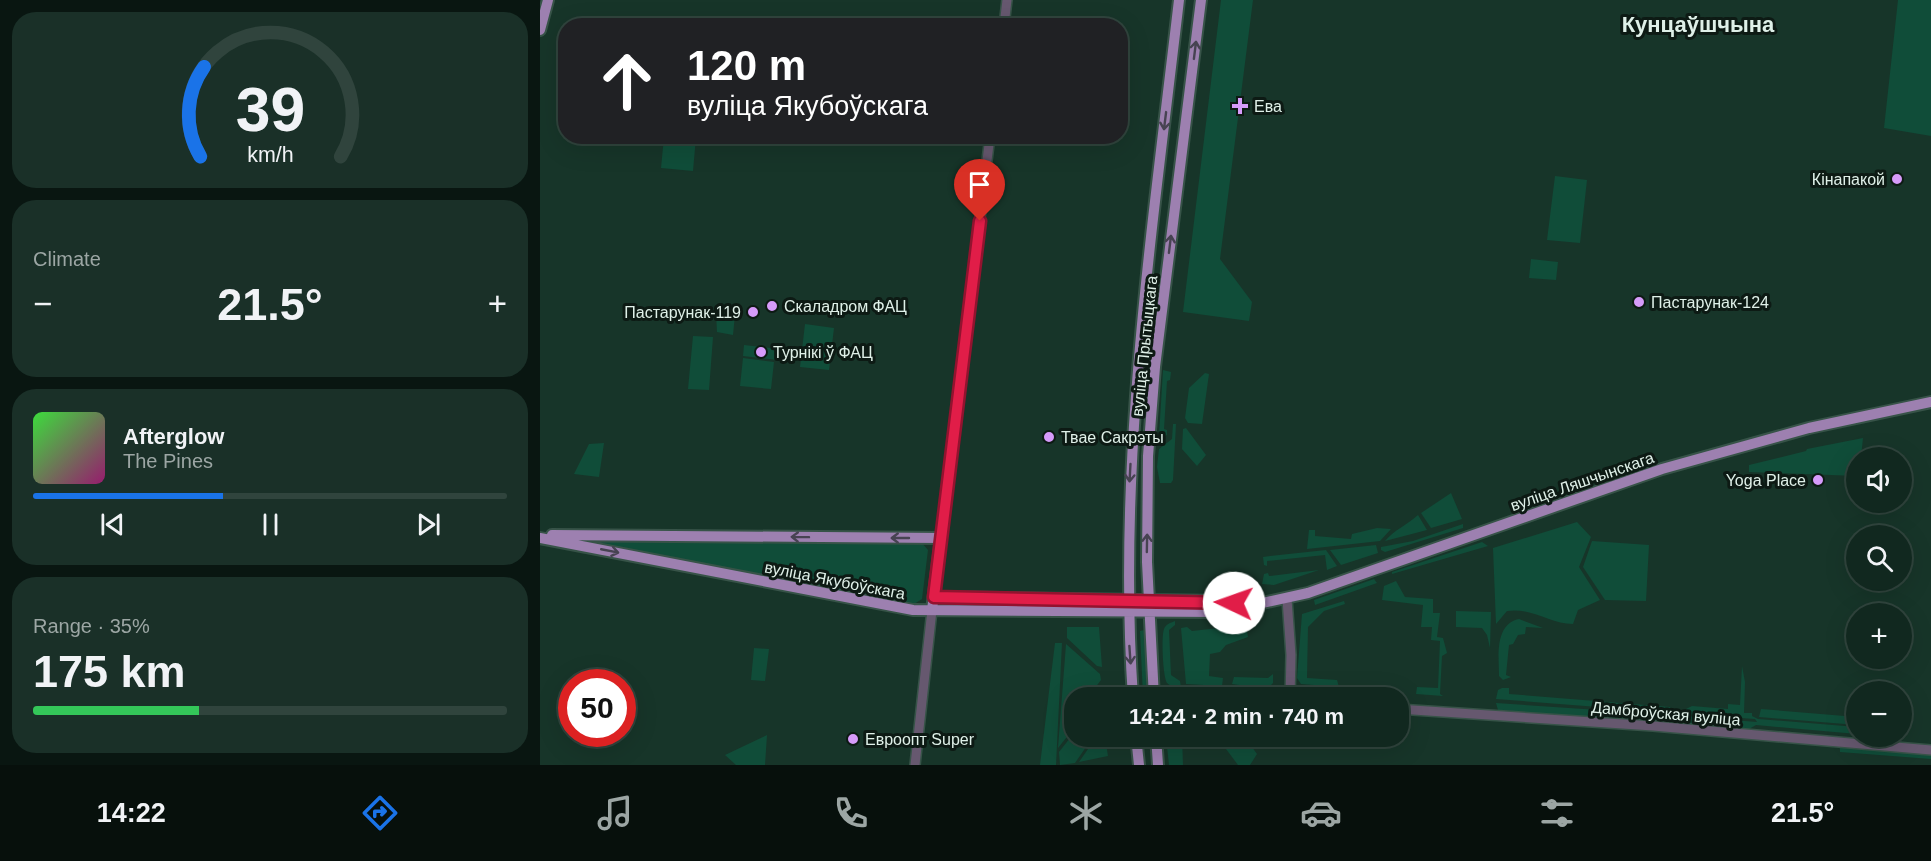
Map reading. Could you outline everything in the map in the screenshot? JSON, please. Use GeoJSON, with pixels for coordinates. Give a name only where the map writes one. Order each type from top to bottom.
{"type":"FeatureCollection","features":[{"type":"Feature","properties":{"kind":"main road"},"geometry":{"type":"LineString","coordinates":[[540,30],[548,0]]}},
{"type":"Feature","properties":{"kind":"main road","name":"вуліца Прытыцкага"},"geometry":{"type":"LineString","coordinates":[[1132,687],[1127,607],[1130,469],[1137,365],[1179,0]]}},
{"type":"Feature","properties":{"kind":"main road","name":"вуліца Прытыцкага"},"geometry":{"type":"LineString","coordinates":[[1154,687],[1148,601],[1148,456],[1155,367],[1201,0]]}},
{"type":"Feature","properties":{"kind":"main road","name":"вуліца Ляшчынскага"},"geometry":{"type":"LineString","coordinates":[[1127,607],[1149,613],[1221,612],[1247,605],[1287,599],[1655,471],[1809,428],[1931,402]]}},
{"type":"Feature","properties":{"kind":"main road","name":"вуліца Якубоўскага"},"geometry":{"type":"LineString","coordinates":[[540,536],[913,610],[1127,607]]}},
{"type":"Feature","properties":{"kind":"main road","name":"вуліца Якубоўскага"},"geometry":{"type":"LineString","coordinates":[[540,536],[941,538]]}},
{"type":"Feature","properties":{"kind":"main road"},"geometry":{"type":"LineString","coordinates":[[932,610],[941,538]]}},
{"type":"Feature","properties":{"kind":"main road"},"geometry":{"type":"LineString","coordinates":[[934,597],[1127,607]]}},
{"type":"Feature","properties":{"kind":"main road","name":"вуліца Ляшчынскага"},"geometry":{"type":"LineString","coordinates":[[1127,607],[1148,601],[1222,602],[1247,605]]}},
{"type":"Feature","properties":{"kind":"main road"},"geometry":{"type":"LineString","coordinates":[[1137,747],[1139,765]]}},
{"type":"Feature","properties":{"kind":"main road"},"geometry":{"type":"LineString","coordinates":[[1157,747],[1158,765]]}},
{"type":"Feature","properties":{"kind":"street"},"geometry":{"type":"LineString","coordinates":[[1005,18],[1007,0]]}},
{"type":"Feature","properties":{"kind":"street"},"geometry":{"type":"LineString","coordinates":[[941,538],[989,144]]}},
{"type":"Feature","properties":{"kind":"street"},"geometry":{"type":"LineString","coordinates":[[1287,599],[1291,655],[1290,687]]}},
{"type":"Feature","properties":{"kind":"street"},"geometry":{"type":"LineString","coordinates":[[915,765],[932,610]]}},
{"type":"Feature","properties":{"kind":"street","name":"Дамброўская вуліца"},"geometry":{"type":"LineString","coordinates":[[1409,710],[1653,726],[1931,750]]}},
{"type":"Feature","properties":{"kind":"green space"},"geometry":{"type":"Polygon","coordinates":[[[1221,0],[1253,0],[1220,259],[1252,302],[1249,321],[1183,312],[1221,0]]]}},
{"type":"Feature","properties":{"kind":"green space"},"geometry":{"type":"Polygon","coordinates":[[[1898,0],[1931,0],[1931,136],[1884,128],[1898,0]]]}},
{"type":"Feature","properties":{"kind":"green space"},"geometry":{"type":"Polygon","coordinates":[[[663,144],[695,144],[693,171],[661,168],[663,144]]]}},
{"type":"Feature","properties":{"kind":"green space"},"geometry":{"type":"Polygon","coordinates":[[[1555,176],[1587,180],[1580,243],[1547,240],[1555,176]]]}},
{"type":"Feature","properties":{"kind":"green space"},"geometry":{"type":"Polygon","coordinates":[[[1531,259],[1558,262],[1556,280],[1529,278],[1531,259]]]}},
{"type":"Feature","properties":{"kind":"green space"},"geometry":{"type":"Polygon","coordinates":[[[716,313],[735,315],[733,335],[717,332],[716,313]]]}},
{"type":"Feature","properties":{"kind":"green space"},"geometry":{"type":"Polygon","coordinates":[[[805,324],[834,328],[829,370],[800,367],[805,324]]]}},
{"type":"Feature","properties":{"kind":"green space"},"geometry":{"type":"Polygon","coordinates":[[[693,336],[713,337],[709,390],[688,389],[693,336]]]}},
{"type":"Feature","properties":{"kind":"green space","name":"Турнікі ў ФАЦ"},"geometry":{"type":"Polygon","coordinates":[[[744,345],[779,349],[778,360],[743,356],[744,345]]]}},
{"type":"Feature","properties":{"kind":"green space"},"geometry":{"type":"Polygon","coordinates":[[[743,358],[774,362],[771,389],[740,386],[743,358]]]}},
{"type":"Feature","properties":{"kind":"green space"},"geometry":{"type":"Polygon","coordinates":[[[1163,370],[1171,372],[1170,380],[1167,381],[1164,429],[1167,430],[1167,435],[1161,438],[1159,436],[1163,370]]]}},
{"type":"Feature","properties":{"kind":"green space"},"geometry":{"type":"Polygon","coordinates":[[[1205,373],[1209,374],[1202,424],[1188,423],[1185,418],[1189,388],[1205,373]]]}},
{"type":"Feature","properties":{"kind":"green space"},"geometry":{"type":"Polygon","coordinates":[[[1173,424],[1176,424],[1173,480],[1171,483],[1160,483],[1157,467],[1159,449],[1172,439],[1173,424]]]}},
{"type":"Feature","properties":{"kind":"green space"},"geometry":{"type":"Polygon","coordinates":[[[1186,428],[1206,455],[1197,466],[1182,449],[1183,429],[1186,428]]]}},
{"type":"Feature","properties":{"kind":"green space"},"geometry":{"type":"Polygon","coordinates":[[[1863,438],[1862,447],[1846,447],[1846,476],[1749,472],[1749,465],[1807,449],[1863,438]]]}},
{"type":"Feature","properties":{"kind":"green space"},"geometry":{"type":"Polygon","coordinates":[[[604,443],[599,477],[574,474],[589,444],[604,443]]]}},
{"type":"Feature","properties":{"kind":"green space"},"geometry":{"type":"Polygon","coordinates":[[[1451,493],[1462,519],[1431,528],[1421,513],[1451,493]]]}},
{"type":"Feature","properties":{"kind":"green space"},"geometry":{"type":"Polygon","coordinates":[[[1418,515],[1427,530],[1385,541],[1392,534],[1418,515]]]}},
{"type":"Feature","properties":{"kind":"green space"},"geometry":{"type":"Polygon","coordinates":[[[1577,522],[1591,537],[1579,567],[1600,600],[1578,610],[1573,624],[1516,610],[1507,611],[1496,624],[1493,548],[1577,522]]]}},
{"type":"Feature","properties":{"kind":"green space"},"geometry":{"type":"Polygon","coordinates":[[[1463,524],[1463,528],[1385,552],[1381,550],[1381,547],[1413,541],[1463,524]]]}},
{"type":"Feature","properties":{"kind":"green space"},"geometry":{"type":"Polygon","coordinates":[[[1377,528],[1391,529],[1380,541],[1307,549],[1309,530],[1315,530],[1315,536],[1351,539],[1352,534],[1377,528]]]}},
{"type":"Feature","properties":{"kind":"green space"},"geometry":{"type":"Polygon","coordinates":[[[566,538],[922,543],[928,550],[922,599],[914,604],[566,538]]]}},
{"type":"Feature","properties":{"kind":"green space"},"geometry":{"type":"Polygon","coordinates":[[[1592,541],[1649,545],[1646,601],[1605,600],[1583,567],[1592,541]]]}},
{"type":"Feature","properties":{"kind":"green space"},"geometry":{"type":"Polygon","coordinates":[[[1482,542],[1488,546],[1392,574],[1392,572],[1482,542]]]}},
{"type":"Feature","properties":{"kind":"green space"},"geometry":{"type":"Polygon","coordinates":[[[1376,545],[1378,553],[1341,565],[1330,550],[1376,545]]]}},
{"type":"Feature","properties":{"kind":"green space"},"geometry":{"type":"Polygon","coordinates":[[[1326,550],[1337,566],[1327,570],[1325,555],[1267,561],[1267,566],[1264,565],[1263,557],[1326,550]]]}},
{"type":"Feature","properties":{"kind":"green space"},"geometry":{"type":"Polygon","coordinates":[[[1319,570],[1274,585],[1262,584],[1264,574],[1268,573],[1269,576],[1319,570]]]}},
{"type":"Feature","properties":{"kind":"green space"},"geometry":{"type":"Polygon","coordinates":[[[1374,579],[1377,583],[1315,605],[1314,600],[1374,579]]]}},
{"type":"Feature","properties":{"kind":"green space"},"geometry":{"type":"Polygon","coordinates":[[[1396,581],[1405,597],[1433,599],[1433,613],[1440,613],[1437,637],[1443,638],[1447,653],[1442,656],[1440,694],[1443,696],[1416,694],[1417,687],[1438,688],[1440,641],[1431,640],[1432,627],[1421,627],[1423,605],[1382,600],[1384,586],[1396,581]]]}},
{"type":"Feature","properties":{"kind":"green space"},"geometry":{"type":"Polygon","coordinates":[[[1344,601],[1345,604],[1324,611],[1308,627],[1307,678],[1337,680],[1339,687],[1301,684],[1297,678],[1302,614],[1344,601]]]}},
{"type":"Feature","properties":{"kind":"green space"},"geometry":{"type":"Polygon","coordinates":[[[1456,611],[1491,612],[1490,648],[1487,635],[1482,628],[1456,627],[1456,611]]]}},
{"type":"Feature","properties":{"kind":"green space"},"geometry":{"type":"Polygon","coordinates":[[[1519,619],[1543,628],[1526,627],[1525,634],[1518,635],[1513,644],[1509,645],[1506,675],[1511,677],[1503,680],[1499,676],[1502,634],[1505,627],[1519,619]]]}},
{"type":"Feature","properties":{"kind":"green space"},"geometry":{"type":"Polygon","coordinates":[[[1175,621],[1175,625],[1169,630],[1171,675],[1180,681],[1181,687],[1172,686],[1167,683],[1166,679],[1163,640],[1164,629],[1175,621]]]}},
{"type":"Feature","properties":{"kind":"green space"},"geometry":{"type":"Polygon","coordinates":[[[1246,625],[1248,637],[1226,645],[1220,652],[1210,654],[1209,676],[1223,678],[1222,686],[1186,684],[1181,628],[1187,627],[1192,631],[1246,625]]]}},
{"type":"Feature","properties":{"kind":"green space"},"geometry":{"type":"Polygon","coordinates":[[[1067,627],[1099,627],[1102,667],[1097,666],[1067,638],[1067,627]]]}},
{"type":"Feature","properties":{"kind":"green space"},"geometry":{"type":"Polygon","coordinates":[[[1144,630],[1146,637],[1148,687],[1143,687],[1140,631],[1144,630]]]}},
{"type":"Feature","properties":{"kind":"green space"},"geometry":{"type":"Polygon","coordinates":[[[1055,643],[1062,643],[1056,765],[1040,765],[1055,643]]]}},
{"type":"Feature","properties":{"kind":"green space"},"geometry":{"type":"Polygon","coordinates":[[[1066,644],[1100,674],[1101,680],[1096,687],[1064,687],[1064,740],[1058,748],[1066,644]]]}},
{"type":"Feature","properties":{"kind":"green space"},"geometry":{"type":"Polygon","coordinates":[[[754,648],[769,649],[765,681],[751,680],[754,648]]]}},
{"type":"Feature","properties":{"kind":"green space"},"geometry":{"type":"Polygon","coordinates":[[[1742,666],[1745,682],[1744,713],[1752,713],[1752,716],[1758,719],[1846,726],[1846,733],[1756,725],[1749,729],[1688,724],[1684,716],[1757,722],[1755,719],[1686,714],[1686,709],[1692,706],[1728,709],[1728,704],[1740,705],[1742,666]]]}},
{"type":"Feature","properties":{"kind":"green space"},"geometry":{"type":"Polygon","coordinates":[[[1273,674],[1273,683],[1269,687],[1232,684],[1234,677],[1268,678],[1273,674]]]}},
{"type":"Feature","properties":{"kind":"green space"},"geometry":{"type":"Polygon","coordinates":[[[1509,688],[1509,694],[1670,707],[1675,713],[1496,699],[1498,690],[1509,688]]]}},
{"type":"Feature","properties":{"kind":"green space"},"geometry":{"type":"Polygon","coordinates":[[[1496,703],[1658,714],[1658,722],[1498,710],[1496,703]]]}},
{"type":"Feature","properties":{"kind":"green space"},"geometry":{"type":"Polygon","coordinates":[[[1761,709],[1846,716],[1846,724],[1759,717],[1761,709]]]}},
{"type":"Feature","properties":{"kind":"green space"},"geometry":{"type":"Polygon","coordinates":[[[767,735],[765,765],[736,765],[725,755],[767,735]]]}},
{"type":"Feature","properties":{"kind":"green space"},"geometry":{"type":"Polygon","coordinates":[[[1064,746],[1086,747],[1075,763],[1060,765],[1059,752],[1064,746]]]}},
{"type":"Feature","properties":{"kind":"green space"},"geometry":{"type":"Polygon","coordinates":[[[1840,746],[1931,753],[1931,759],[1840,752],[1840,746]]]}},
{"type":"Feature","properties":{"kind":"green space"},"geometry":{"type":"Polygon","coordinates":[[[1089,747],[1107,747],[1108,756],[1079,762],[1089,747]]]}},
{"type":"Feature","properties":{"kind":"green space"},"geometry":{"type":"Polygon","coordinates":[[[1167,747],[1182,747],[1183,765],[1169,765],[1167,747]]]}},
{"type":"Feature","properties":{"kind":"green space"},"geometry":{"type":"Polygon","coordinates":[[[1224,747],[1252,747],[1257,754],[1250,765],[1238,765],[1224,747]]]}},
{"type":"Feature","properties":{"kind":"place","name":"Ева"},"geometry":{"type":"Point","coordinates":[1240,106]}},
{"type":"Feature","properties":{"kind":"place","name":"Кінапакой"},"geometry":{"type":"Point","coordinates":[1897,179]}},
{"type":"Feature","properties":{"kind":"place","name":"Пастарунак-124"},"geometry":{"type":"Point","coordinates":[1639,302]}},
{"type":"Feature","properties":{"kind":"place","name":"Скаладром ФАЦ"},"geometry":{"type":"Point","coordinates":[772,306]}},
{"type":"Feature","properties":{"kind":"place","name":"Пастарунак-119"},"geometry":{"type":"Point","coordinates":[753,312]}},
{"type":"Feature","properties":{"kind":"place","name":"Турнікі ў ФАЦ"},"geometry":{"type":"Point","coordinates":[761,352]}},
{"type":"Feature","properties":{"kind":"place","name":"Твае Сакрэты"},"geometry":{"type":"Point","coordinates":[1049,437]}},
{"type":"Feature","properties":{"kind":"place","name":"Yoga Place"},"geometry":{"type":"Point","coordinates":[1818,480]}},
{"type":"Feature","properties":{"kind":"place","name":"Евроопт Super"},"geometry":{"type":"Point","coordinates":[853,739]}},
{"type":"Feature","properties":{"kind":"district","name":"Кунцаўшчына"},"geometry":{"type":"Point","coordinates":[1698,24]}},
{"type":"Feature","properties":{"kind":"route"},"geometry":{"type":"LineString","coordinates":[[980,221],[934,597],[1234,603]]}}]}
